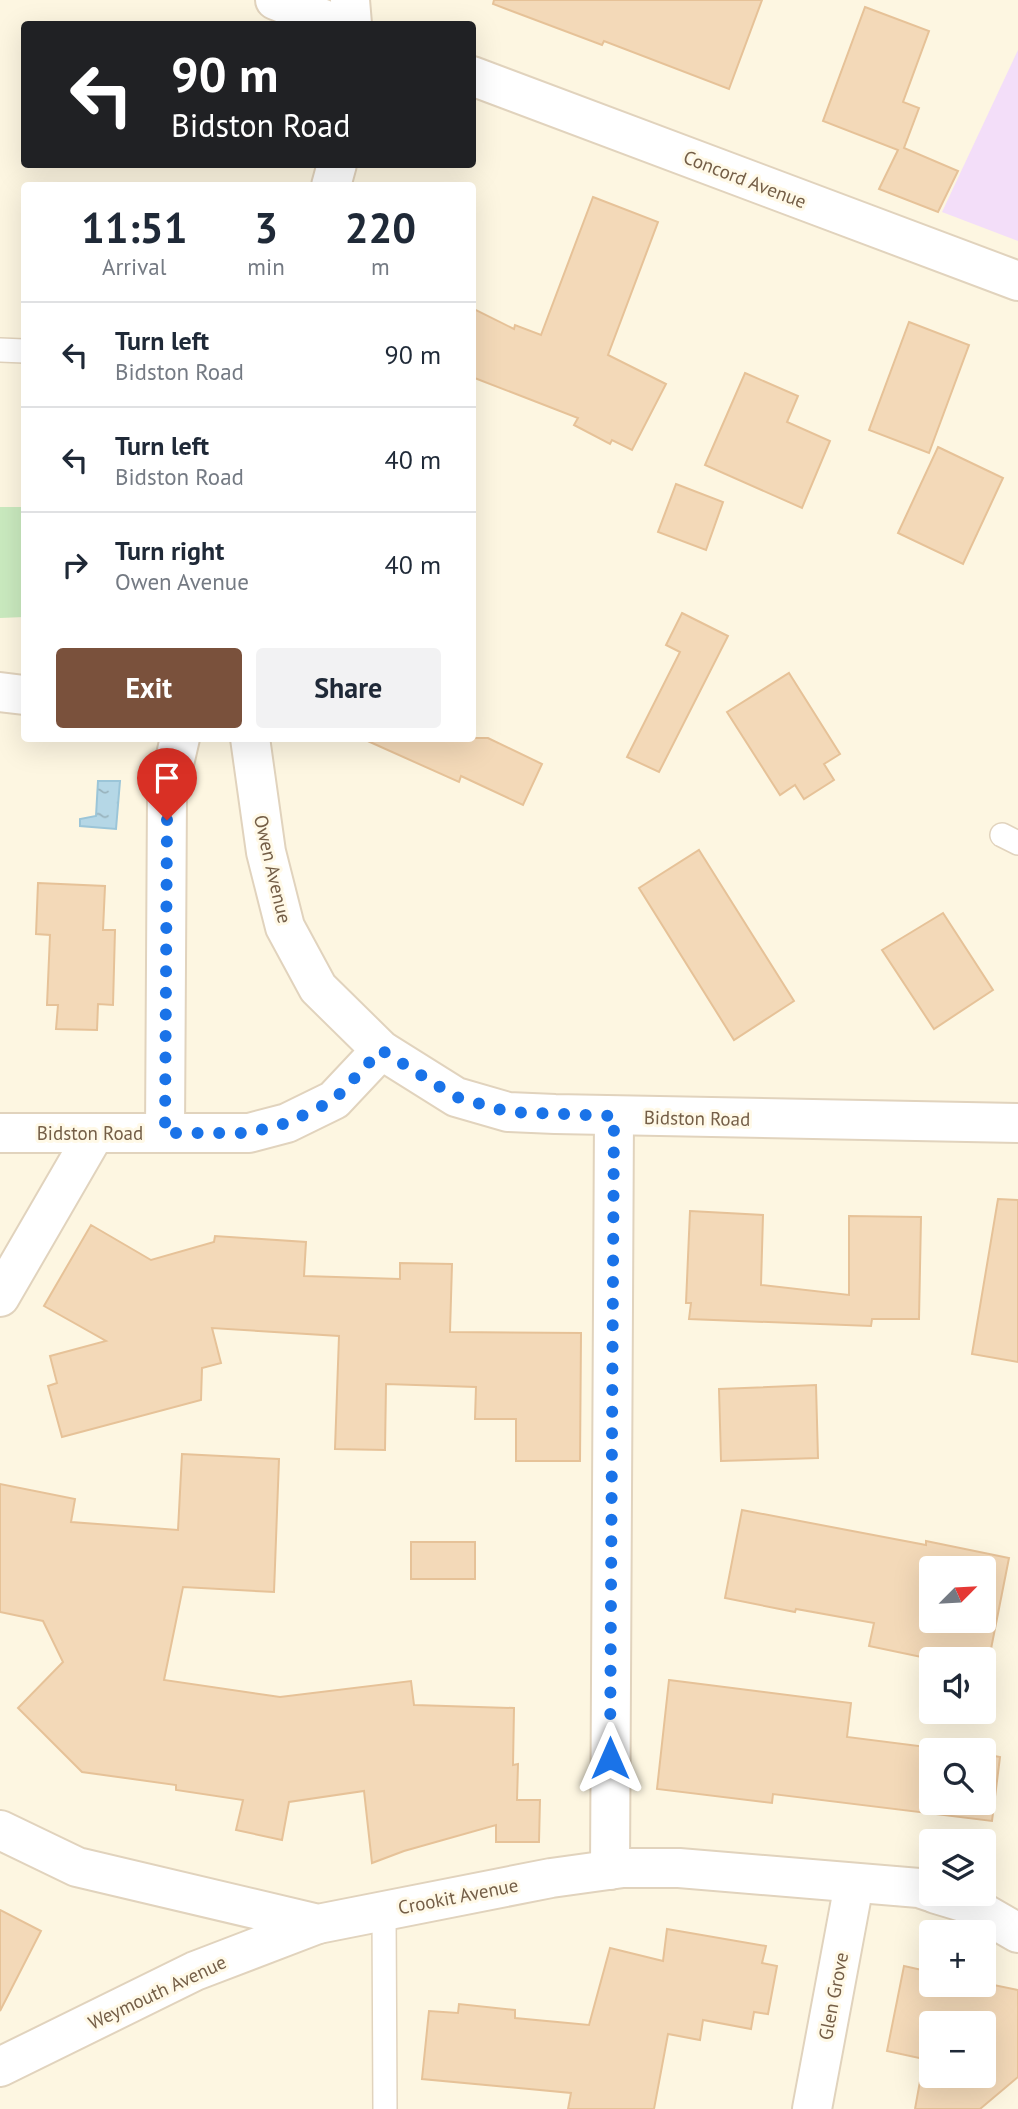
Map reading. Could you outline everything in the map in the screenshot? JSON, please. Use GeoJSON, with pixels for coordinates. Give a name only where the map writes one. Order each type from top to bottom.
{"type":"FeatureCollection","features":[{"type":"Feature","properties":{"kind":"street"},"geometry":{"type":"LineString","coordinates":[[275,0],[328,21]]}},
{"type":"Feature","properties":{"kind":"street"},"geometry":{"type":"LineString","coordinates":[[350,0],[352,21]]}},
{"type":"Feature","properties":{"kind":"street","name":"Concord Avenue"},"geometry":{"type":"LineString","coordinates":[[476,78],[1018,281]]}},
{"type":"Feature","properties":{"kind":"street"},"geometry":{"type":"LineString","coordinates":[[0,692],[21,695]]}},
{"type":"Feature","properties":{"kind":"street"},"geometry":{"type":"LineString","coordinates":[[165,1133],[167,794],[179,742]]}},
{"type":"Feature","properties":{"kind":"street","name":"Owen Avenue"},"geometry":{"type":"LineString","coordinates":[[251,742],[266,852],[285,927],[318,988],[381,1050]]}},
{"type":"Feature","properties":{"kind":"street","name":"Bidston Road"},"geometry":{"type":"LineString","coordinates":[[0,1133],[249,1133],[287,1123],[334,1100],[381,1050],[456,1097],[508,1112],[1018,1123]]}},
{"type":"Feature","properties":{"kind":"street"},"geometry":{"type":"LineString","coordinates":[[610,1870],[614,1116]]}},
{"type":"Feature","properties":{"kind":"street"},"geometry":{"type":"LineString","coordinates":[[0,1297],[95,1132]]}},
{"type":"Feature","properties":{"kind":"street","name":"Crookit Avenue"},"geometry":{"type":"LineString","coordinates":[[0,1830],[77,1867],[318,1924],[551,1878],[610,1870],[679,1868],[919,1888]]}},
{"type":"Feature","properties":{"kind":"street","name":"Glen Grove"},"geometry":{"type":"LineString","coordinates":[[812,2109],[854,1884]]}},
{"type":"Feature","properties":{"kind":"street"},"geometry":{"type":"LineString","coordinates":[[971,1906],[1018,1933]]}},
{"type":"Feature","properties":{"kind":"street","name":"Weymouth Avenue"},"geometry":{"type":"LineString","coordinates":[[0,2067],[195,1972],[318,1924]]}},
{"type":"Feature","properties":{"kind":"lane"},"geometry":{"type":"LineString","coordinates":[[0,350],[21,351]]}},
{"type":"Feature","properties":{"kind":"lane"},"geometry":{"type":"LineString","coordinates":[[384,1911],[385,2109]]}},
{"type":"Feature","properties":{"kind":"shaded area"},"geometry":{"type":"Polygon","coordinates":[[[1018,50],[1018,241],[942,212],[1018,50]]]}},
{"type":"Feature","properties":{"kind":"green space"},"geometry":{"type":"Polygon","coordinates":[[[0,507],[21,507],[21,617],[0,618],[0,507]]]}},
{"type":"Feature","properties":{"kind":"water"},"geometry":{"type":"Polygon","coordinates":[[[98,781],[120,781],[116,829],[80,826],[80,819],[96,816],[98,781]]]}},
{"type":"Feature","properties":{"kind":"building"},"geometry":{"type":"Polygon","coordinates":[[[494,0],[762,0],[729,89],[604,41],[602,45],[493,4],[494,0]]]}},
{"type":"Feature","properties":{"kind":"building"},"geometry":{"type":"Polygon","coordinates":[[[865,7],[929,31],[903,102],[919,108],[904,148],[958,171],[938,212],[879,189],[898,150],[823,121],[865,7]]]}},
{"type":"Feature","properties":{"kind":"building"},"geometry":{"type":"Polygon","coordinates":[[[593,197],[658,222],[608,355],[666,384],[632,450],[612,440],[610,444],[574,425],[578,418],[476,379],[476,310],[514,329],[515,325],[541,335],[593,197]]]}},
{"type":"Feature","properties":{"kind":"building"},"geometry":{"type":"Polygon","coordinates":[[[909,322],[969,345],[929,453],[869,430],[909,322]]]}},
{"type":"Feature","properties":{"kind":"building"},"geometry":{"type":"Polygon","coordinates":[[[745,373],[798,396],[787,422],[830,441],[802,508],[705,465],[745,373]]]}},
{"type":"Feature","properties":{"kind":"building"},"geometry":{"type":"Polygon","coordinates":[[[938,447],[1003,478],[963,564],[898,533],[938,447]]]}},
{"type":"Feature","properties":{"kind":"building"},"geometry":{"type":"Polygon","coordinates":[[[676,484],[723,502],[706,550],[658,532],[676,484]]]}},
{"type":"Feature","properties":{"kind":"building"},"geometry":{"type":"Polygon","coordinates":[[[682,613],[728,636],[659,772],[627,757],[680,652],[666,645],[682,613]]]}},
{"type":"Feature","properties":{"kind":"building"},"geometry":{"type":"Polygon","coordinates":[[[789,673],[840,754],[824,764],[834,780],[804,799],[795,785],[780,795],[727,712],[789,673]]]}},
{"type":"Feature","properties":{"kind":"building"},"geometry":{"type":"Polygon","coordinates":[[[476,738],[488,738],[542,764],[523,805],[461,776],[459,782],[370,742],[476,742],[476,738]]]}},
{"type":"Feature","properties":{"kind":"building"},"geometry":{"type":"Polygon","coordinates":[[[699,850],[794,1001],[734,1040],[639,888],[699,850]]]}},
{"type":"Feature","properties":{"kind":"building"},"geometry":{"type":"Polygon","coordinates":[[[38,883],[105,886],[103,930],[115,930],[113,1005],[98,1004],[97,1030],[56,1029],[58,1005],[47,1005],[50,935],[36,934],[38,883]]]}},
{"type":"Feature","properties":{"kind":"building"},"geometry":{"type":"Polygon","coordinates":[[[943,913],[993,990],[934,1029],[882,950],[943,913]]]}},
{"type":"Feature","properties":{"kind":"building"},"geometry":{"type":"Polygon","coordinates":[[[998,1199],[1018,1200],[1018,1362],[972,1354],[998,1199]]]}},
{"type":"Feature","properties":{"kind":"building"},"geometry":{"type":"Polygon","coordinates":[[[690,1211],[763,1215],[761,1285],[849,1295],[849,1216],[921,1217],[919,1319],[872,1319],[871,1326],[689,1319],[691,1303],[686,1303],[690,1211]]]}},
{"type":"Feature","properties":{"kind":"building"},"geometry":{"type":"Polygon","coordinates":[[[91,1225],[151,1260],[214,1242],[215,1236],[306,1242],[304,1276],[400,1279],[400,1263],[452,1264],[450,1332],[581,1333],[580,1461],[516,1461],[516,1419],[475,1419],[476,1387],[386,1384],[385,1450],[335,1449],[339,1336],[212,1328],[221,1363],[202,1368],[201,1400],[62,1437],[48,1386],[57,1383],[50,1356],[106,1341],[44,1306],[91,1225]]]}},
{"type":"Feature","properties":{"kind":"building"},"geometry":{"type":"Polygon","coordinates":[[[816,1385],[818,1458],[721,1461],[719,1389],[816,1385]]]}},
{"type":"Feature","properties":{"kind":"building"},"geometry":{"type":"Polygon","coordinates":[[[182,1454],[279,1459],[274,1592],[183,1587],[164,1680],[280,1697],[411,1681],[414,1705],[514,1708],[513,1765],[518,1764],[517,1800],[540,1800],[539,1842],[496,1842],[496,1825],[372,1863],[364,1791],[289,1802],[282,1840],[236,1830],[243,1800],[176,1790],[176,1785],[82,1772],[18,1708],[63,1662],[43,1621],[0,1612],[0,1484],[75,1499],[71,1522],[178,1530],[182,1454]]]}},
{"type":"Feature","properties":{"kind":"building"},"geometry":{"type":"Polygon","coordinates":[[[742,1510],[1009,1558],[996,1624],[996,1556],[919,1556],[919,1633],[994,1633],[991,1647],[919,1647],[919,1656],[869,1646],[874,1623],[796,1609],[795,1612],[725,1598],[742,1510]]]}},
{"type":"Feature","properties":{"kind":"building"},"geometry":{"type":"Polygon","coordinates":[[[411,1542],[475,1542],[475,1579],[411,1579],[411,1542]]]}},
{"type":"Feature","properties":{"kind":"building"},"geometry":{"type":"Polygon","coordinates":[[[669,1680],[851,1703],[847,1737],[919,1746],[919,1812],[773,1794],[772,1803],[657,1789],[669,1680]]]}},
{"type":"Feature","properties":{"kind":"building"},"geometry":{"type":"Polygon","coordinates":[[[996,1756],[1000,1757],[996,1789],[996,1756]]]}},
{"type":"Feature","properties":{"kind":"building"},"geometry":{"type":"Polygon","coordinates":[[[943,1815],[993,1815],[992,1821],[943,1815]]]}},
{"type":"Feature","properties":{"kind":"building"},"geometry":{"type":"Polygon","coordinates":[[[0,1910],[41,1931],[0,2011],[0,1910]]]}},
{"type":"Feature","properties":{"kind":"building"},"geometry":{"type":"Polygon","coordinates":[[[667,1929],[766,1946],[762,1963],[777,1966],[768,2014],[754,2012],[751,2029],[703,2020],[700,2040],[668,2034],[654,2109],[568,2109],[571,2093],[422,2079],[429,2011],[458,2013],[459,2004],[515,2010],[515,2018],[589,2025],[610,1948],[663,1961],[667,1929]]]}},
{"type":"Feature","properties":{"kind":"building"},"geometry":{"type":"Polygon","coordinates":[[[904,1966],[919,1969],[919,1997],[996,1997],[996,1985],[1018,1990],[1018,2077],[980,2109],[915,2109],[919,2087],[996,2088],[996,2011],[919,2011],[919,2058],[887,2051],[904,1966]]]}},
{"type":"Feature","properties":{"kind":"route"},"geometry":{"type":"LineString","coordinates":[[167,820],[165,1133],[249,1133],[287,1123],[334,1100],[381,1050],[456,1097],[508,1112],[614,1116],[610,1758]]}}]}
